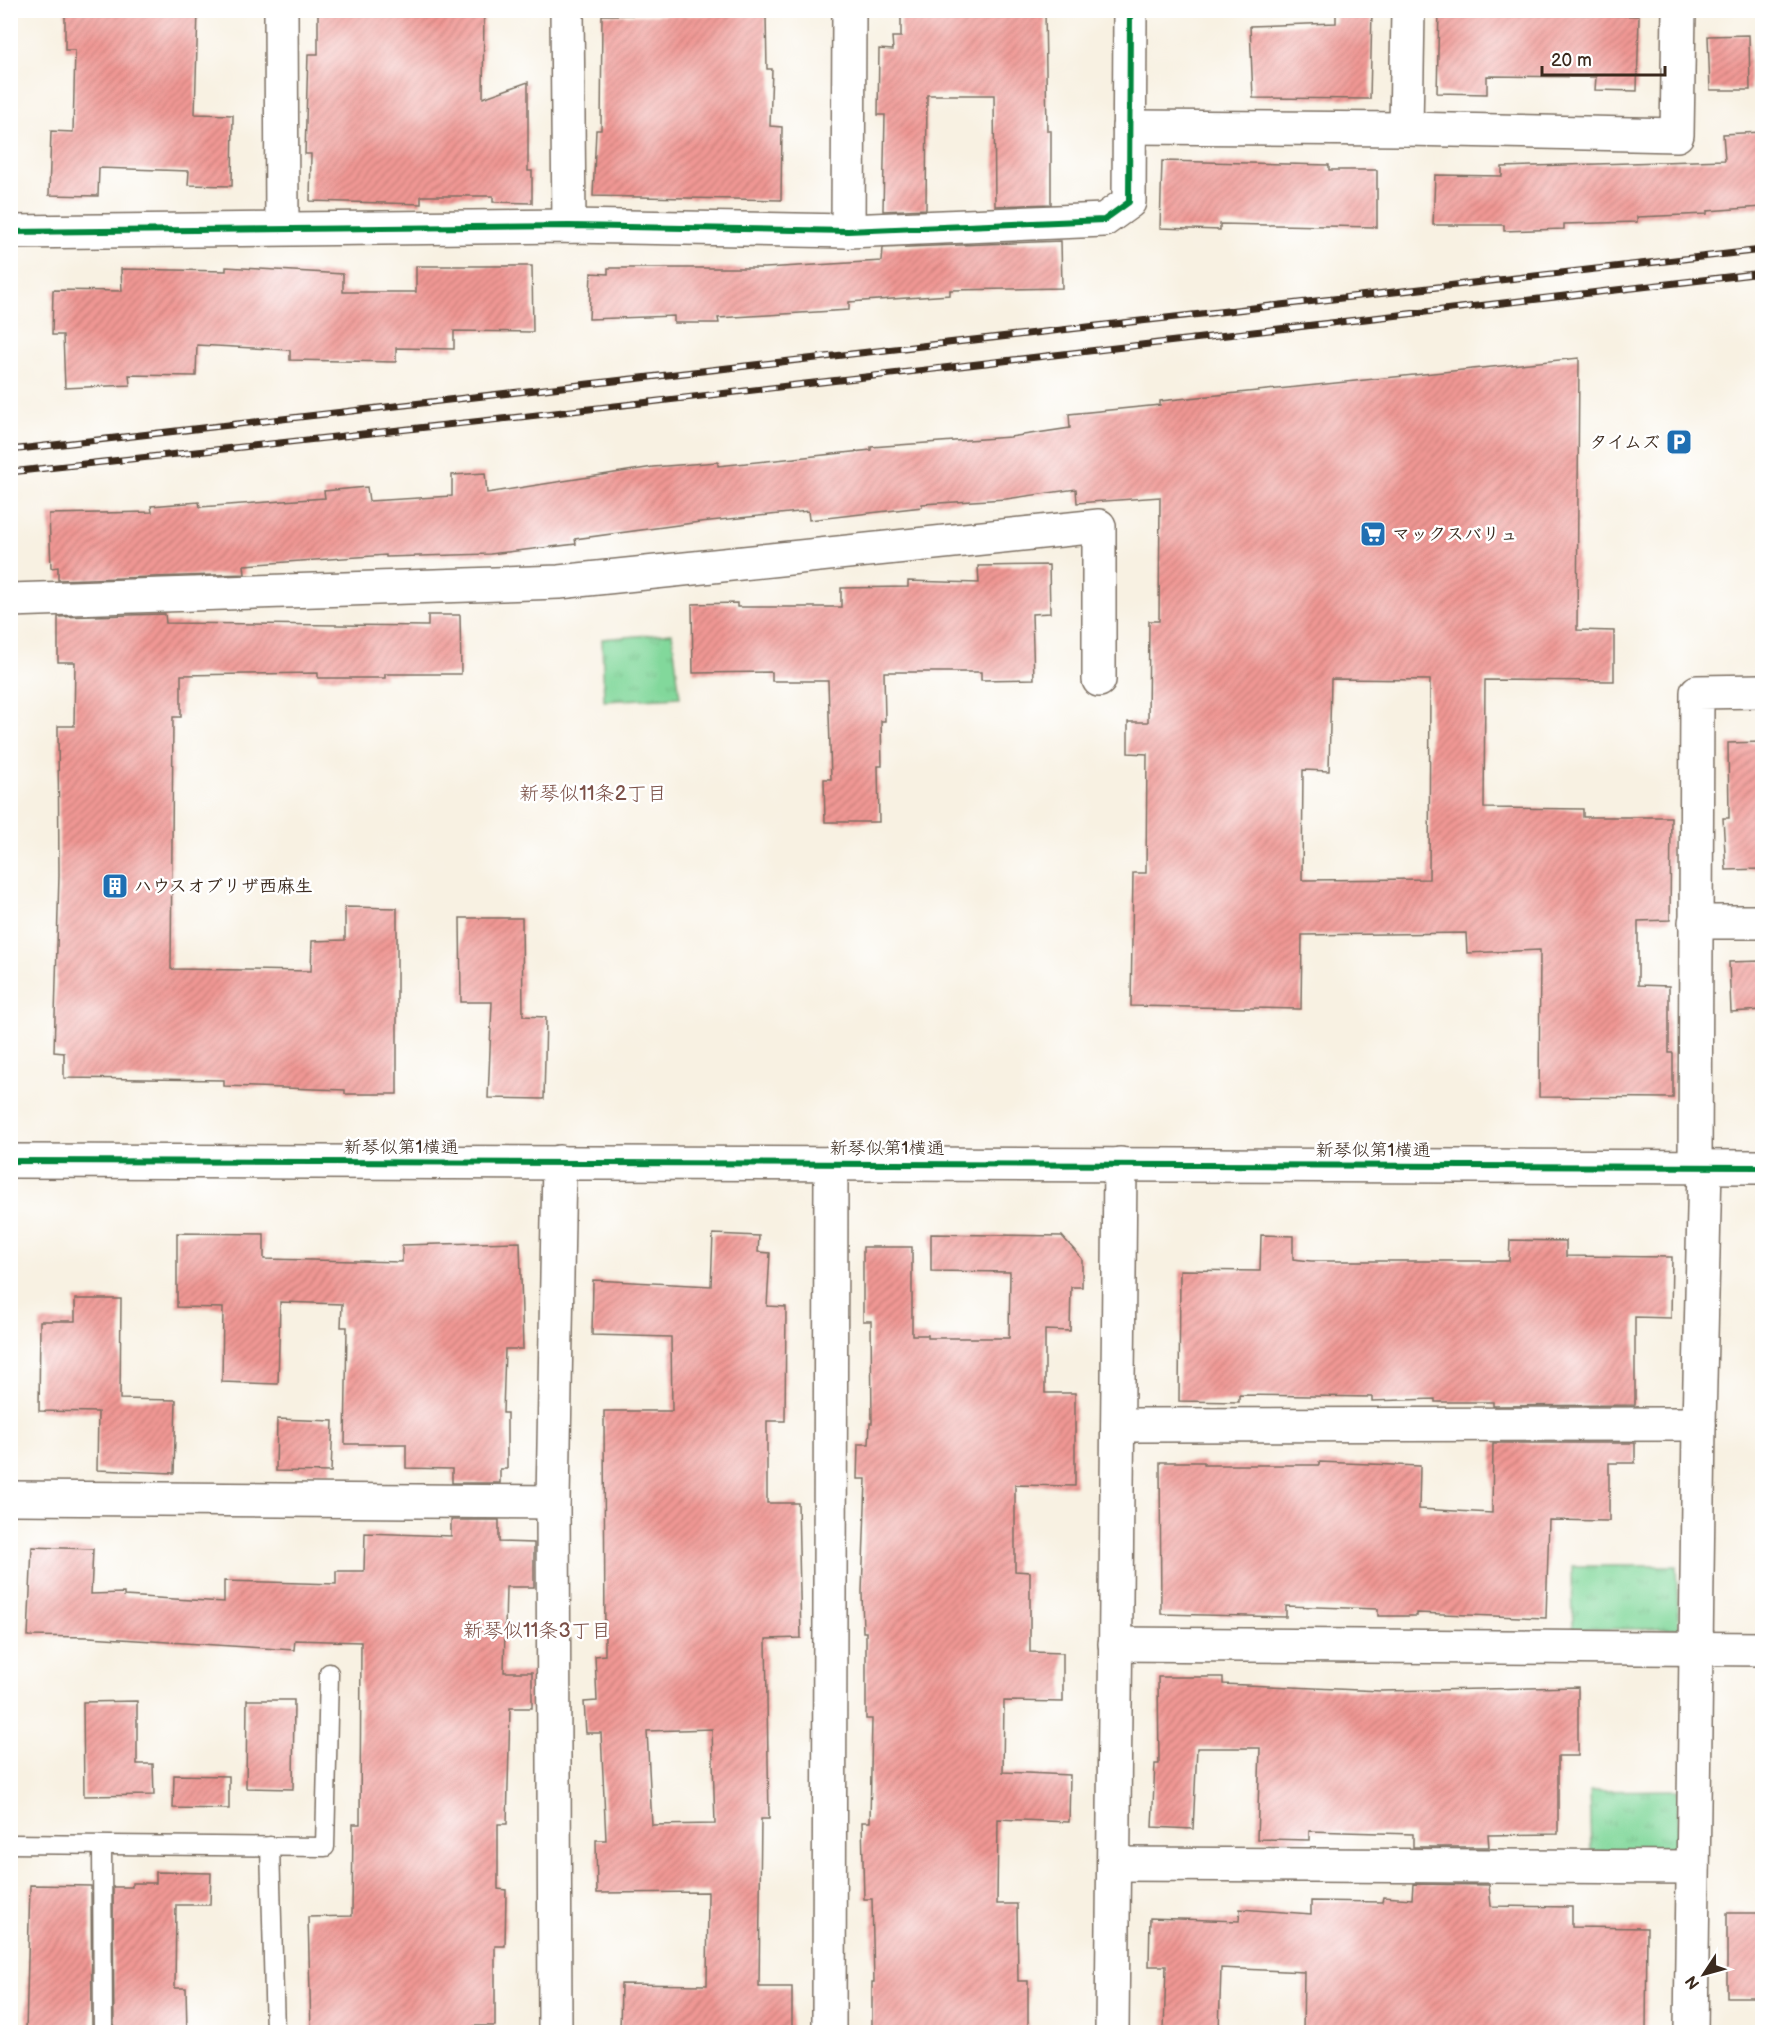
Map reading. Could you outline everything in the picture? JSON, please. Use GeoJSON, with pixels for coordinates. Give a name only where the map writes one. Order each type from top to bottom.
{"type":"FeatureCollection","features":[{"type":"Feature","properties":{"kind":"street"},"geometry":{"type":"LineString","coordinates":[[281,10],[282,228]]}},
{"type":"Feature","properties":{"kind":"street"},"geometry":{"type":"LineString","coordinates":[[567,10],[569,226]]}},
{"type":"Feature","properties":{"kind":"street"},"geometry":{"type":"LineString","coordinates":[[848,231],[849,10]]}},
{"type":"Feature","properties":{"kind":"street"},"geometry":{"type":"LineString","coordinates":[[10,232],[569,226],[848,231],[1104,220],[1129,202],[1130,10]]}},
{"type":"Feature","properties":{"kind":"street"},"geometry":{"type":"LineString","coordinates":[[1406,129],[1408,10]]}},
{"type":"Feature","properties":{"kind":"street"},"geometry":{"type":"LineString","coordinates":[[1129,127],[1406,129],[1677,135],[1679,10]]}},
{"type":"Feature","properties":{"kind":"street"},"geometry":{"type":"LineString","coordinates":[[10,600],[559,582],[1099,526],[1099,680]]}},
{"type":"Feature","properties":{"kind":"street"},"geometry":{"type":"LineString","coordinates":[[1691,2032],[1699,1424],[1700,1166],[1695,922],[1697,692],[1762,692]]}},
{"type":"Feature","properties":{"kind":"street"},"geometry":{"type":"LineString","coordinates":[[1695,922],[1762,922]]}},
{"type":"Feature","properties":{"kind":"street","name":"新琴似第1横通"},"geometry":{"type":"LineString","coordinates":[[10,1161],[1762,1167]]}},
{"type":"Feature","properties":{"kind":"street"},"geometry":{"type":"LineString","coordinates":[[555,2032],[553,1502],[559,1162]]}},
{"type":"Feature","properties":{"kind":"street"},"geometry":{"type":"LineString","coordinates":[[829,2032],[831,1163]]}},
{"type":"Feature","properties":{"kind":"street"},"geometry":{"type":"LineString","coordinates":[[1112,2032],[1120,1164]]}},
{"type":"Feature","properties":{"kind":"street"},"geometry":{"type":"LineString","coordinates":[[1118,1425],[1699,1424]]}},
{"type":"Feature","properties":{"kind":"street"},"geometry":{"type":"LineString","coordinates":[[10,1498],[553,1502]]}},
{"type":"Feature","properties":{"kind":"street"},"geometry":{"type":"LineString","coordinates":[[1115,1644],[1762,1649]]}},
{"type":"Feature","properties":{"kind":"street"},"geometry":{"type":"LineString","coordinates":[[1114,1864],[1693,1867]]}},
{"type":"Feature","properties":{"kind":"lane"},"geometry":{"type":"LineString","coordinates":[[10,1845],[325,1847],[329,1673]]}},
{"type":"Feature","properties":{"kind":"lane"},"geometry":{"type":"LineString","coordinates":[[102,1845],[103,2032]]}},
{"type":"Feature","properties":{"kind":"lane"},"geometry":{"type":"LineString","coordinates":[[270,1846],[275,2032]]}},
{"type":"Feature","properties":{"kind":"green space"},"geometry":{"type":"Polygon","coordinates":[[[672,633],[680,697],[604,701],[602,639],[672,633]]]}},
{"type":"Feature","properties":{"kind":"green space"},"geometry":{"type":"Polygon","coordinates":[[[1572,1566],[1676,1566],[1679,1629],[1573,1629],[1572,1566]]]}},
{"type":"Feature","properties":{"kind":"green space"},"geometry":{"type":"Polygon","coordinates":[[[1678,1790],[1679,1852],[1591,1851],[1589,1791],[1678,1790]]]}},
{"type":"Feature","properties":{"kind":"building"},"geometry":{"type":"Polygon","coordinates":[[[65,10],[198,10],[195,114],[233,115],[232,186],[188,185],[189,171],[99,168],[98,196],[49,195],[51,131],[73,132],[75,50],[65,50],[65,10]]]}},
{"type":"Feature","properties":{"kind":"building"},"geometry":{"type":"Polygon","coordinates":[[[318,10],[484,10],[483,98],[528,82],[528,171],[532,171],[532,203],[493,202],[493,196],[421,196],[421,204],[310,201],[311,154],[305,154],[308,54],[318,54],[318,10]]]}},
{"type":"Feature","properties":{"kind":"building"},"geometry":{"type":"Polygon","coordinates":[[[901,10],[1045,10],[1047,131],[1051,131],[1051,204],[995,206],[994,95],[927,95],[926,209],[883,211],[885,115],[878,115],[879,49],[893,50],[892,37],[901,37],[901,10]]]}},
{"type":"Feature","properties":{"kind":"building"},"geometry":{"type":"Polygon","coordinates":[[[1336,10],[1372,10],[1370,99],[1253,98],[1250,26],[1336,23],[1336,10]]]}},
{"type":"Feature","properties":{"kind":"building"},"geometry":{"type":"Polygon","coordinates":[[[1439,10],[1563,10],[1563,14],[1639,16],[1637,91],[1595,90],[1596,77],[1487,76],[1487,94],[1437,93],[1439,10]]]}},
{"type":"Feature","properties":{"kind":"building"},"geometry":{"type":"Polygon","coordinates":[[[602,15],[766,15],[767,69],[772,69],[770,126],[782,127],[781,200],[593,196],[596,130],[601,130],[602,15]]]}},
{"type":"Feature","properties":{"kind":"building"},"geometry":{"type":"Polygon","coordinates":[[[1749,35],[1750,90],[1710,90],[1708,36],[1749,35]]]}},
{"type":"Feature","properties":{"kind":"building"},"geometry":{"type":"Polygon","coordinates":[[[1762,132],[1762,207],[1707,211],[1707,214],[1637,217],[1637,222],[1564,224],[1564,229],[1504,231],[1504,225],[1433,225],[1435,175],[1502,176],[1502,167],[1725,160],[1723,134],[1762,132]]]}},
{"type":"Feature","properties":{"kind":"building"},"geometry":{"type":"Polygon","coordinates":[[[1162,161],[1329,165],[1329,170],[1377,170],[1377,227],[1220,224],[1220,230],[1160,228],[1162,161]]]}},
{"type":"Feature","properties":{"kind":"building"},"geometry":{"type":"Polygon","coordinates":[[[1061,241],[1062,288],[950,290],[950,295],[849,302],[849,310],[718,318],[719,323],[674,323],[674,316],[589,319],[591,273],[608,274],[608,268],[765,268],[882,261],[883,248],[1061,241]]]}},
{"type":"Feature","properties":{"kind":"building"},"geometry":{"type":"Polygon","coordinates":[[[416,266],[532,266],[533,332],[454,331],[454,349],[396,348],[396,362],[290,360],[290,350],[197,345],[196,376],[129,375],[130,385],[65,388],[63,335],[52,335],[53,290],[122,291],[121,269],[226,271],[226,267],[343,274],[343,292],[416,292],[416,266]]]}},
{"type":"Feature","properties":{"kind":"building"},"geometry":{"type":"Polygon","coordinates":[[[1579,358],[1577,630],[1614,631],[1614,681],[1485,680],[1484,808],[1583,809],[1583,817],[1671,817],[1670,920],[1638,921],[1638,985],[1669,986],[1669,1053],[1673,1053],[1673,1098],[1539,1097],[1540,950],[1467,953],[1466,933],[1302,935],[1301,1009],[1131,1006],[1133,873],[1146,873],[1147,754],[1128,753],[1128,722],[1148,722],[1149,621],[1159,621],[1160,497],[1077,503],[1076,489],[1006,499],[922,504],[922,507],[809,520],[808,511],[700,522],[575,539],[576,544],[490,554],[386,557],[386,555],[244,565],[245,574],[58,580],[58,567],[51,568],[49,514],[152,512],[151,506],[199,502],[200,507],[325,498],[324,491],[367,487],[369,501],[452,496],[452,475],[485,473],[487,493],[653,467],[718,462],[718,466],[871,450],[871,447],[1010,437],[1070,428],[1069,414],[1160,405],[1160,401],[1579,358]],[[1331,679],[1329,771],[1303,770],[1302,880],[1429,879],[1430,680],[1331,679]]]}},
{"type":"Feature","properties":{"kind":"building"},"geometry":{"type":"Polygon","coordinates":[[[1049,565],[1050,613],[1032,614],[1034,679],[981,680],[981,672],[884,672],[885,721],[881,721],[882,766],[878,766],[879,822],[825,822],[824,779],[831,779],[828,681],[772,681],[772,672],[693,673],[692,604],[737,603],[737,607],[841,607],[841,588],[908,587],[908,581],[979,583],[978,566],[1049,565]]]}},
{"type":"Feature","properties":{"kind":"building"},"geometry":{"type":"Polygon","coordinates":[[[165,614],[166,623],[428,626],[428,615],[460,615],[461,674],[385,674],[385,678],[318,678],[318,673],[181,675],[181,717],[173,717],[171,969],[311,971],[312,941],[345,940],[345,907],[397,908],[397,1094],[345,1094],[345,1090],[224,1086],[224,1080],[64,1078],[64,1053],[54,1052],[59,875],[58,726],[74,726],[75,662],[58,662],[58,617],[165,614]]]}},
{"type":"Feature","properties":{"kind":"building"},"geometry":{"type":"Polygon","coordinates":[[[1762,742],[1762,869],[1726,870],[1723,818],[1729,818],[1728,743],[1762,742]]]}},
{"type":"Feature","properties":{"kind":"building"},"geometry":{"type":"Polygon","coordinates":[[[460,918],[522,918],[523,1016],[546,1017],[544,1099],[488,1098],[492,1002],[461,1002],[460,918]]]}},
{"type":"Feature","properties":{"kind":"building"},"geometry":{"type":"Polygon","coordinates":[[[1762,961],[1762,1010],[1731,1012],[1729,962],[1762,961]]]}},
{"type":"Feature","properties":{"kind":"building"},"geometry":{"type":"Polygon","coordinates":[[[177,1233],[264,1234],[264,1259],[402,1262],[402,1245],[520,1242],[523,1349],[505,1349],[503,1413],[507,1413],[507,1469],[500,1469],[500,1483],[452,1483],[452,1469],[406,1468],[406,1444],[345,1444],[347,1327],[341,1327],[342,1304],[280,1302],[278,1384],[222,1382],[223,1308],[177,1307],[177,1233]]]}},
{"type":"Feature","properties":{"kind":"building"},"geometry":{"type":"Polygon","coordinates":[[[713,1234],[759,1236],[758,1252],[770,1253],[767,1306],[786,1307],[785,1421],[767,1421],[767,1503],[798,1503],[801,1638],[766,1639],[769,1819],[761,1819],[759,1987],[792,1987],[792,2032],[620,2032],[621,1984],[707,1985],[708,1892],[597,1893],[596,1840],[606,1840],[601,1733],[586,1733],[584,1702],[597,1701],[595,1656],[605,1655],[604,1411],[672,1411],[671,1337],[592,1335],[593,1280],[711,1286],[713,1234]],[[712,1729],[647,1731],[652,1825],[715,1824],[712,1729]]]}},
{"type":"Feature","properties":{"kind":"building"},"geometry":{"type":"Polygon","coordinates":[[[931,1234],[1062,1236],[1082,1259],[1082,1287],[1071,1287],[1070,1331],[1045,1330],[1045,1393],[1075,1393],[1075,1486],[1015,1485],[1015,1571],[1030,1572],[1030,1652],[1063,1653],[1063,1702],[1004,1701],[1003,1772],[1070,1775],[1069,1822],[998,1819],[997,1904],[1017,1904],[1018,1981],[1028,1981],[1028,2032],[872,2032],[872,1982],[874,1982],[872,1899],[864,1899],[862,1822],[870,1822],[872,1719],[866,1719],[866,1632],[863,1632],[862,1592],[866,1479],[857,1479],[858,1444],[869,1444],[870,1423],[872,1423],[871,1321],[863,1321],[863,1247],[912,1247],[912,1335],[928,1335],[928,1338],[1009,1338],[1010,1272],[931,1271],[931,1234]]]}},
{"type":"Feature","properties":{"kind":"building"},"geometry":{"type":"Polygon","coordinates":[[[1261,1235],[1293,1236],[1293,1259],[1311,1261],[1509,1261],[1510,1240],[1566,1241],[1566,1256],[1672,1257],[1671,1318],[1635,1317],[1635,1405],[1493,1406],[1493,1402],[1435,1402],[1435,1399],[1372,1401],[1372,1397],[1239,1395],[1239,1402],[1179,1401],[1180,1270],[1260,1271],[1261,1235]]]}},
{"type":"Feature","properties":{"kind":"building"},"geometry":{"type":"Polygon","coordinates":[[[75,1299],[121,1299],[120,1399],[176,1400],[174,1473],[97,1470],[98,1412],[39,1411],[40,1321],[75,1321],[75,1299]]]}},
{"type":"Feature","properties":{"kind":"building"},"geometry":{"type":"Polygon","coordinates":[[[277,1419],[333,1421],[331,1472],[276,1471],[277,1419]]]}},
{"type":"Feature","properties":{"kind":"building"},"geometry":{"type":"Polygon","coordinates":[[[1493,1443],[1635,1443],[1635,1463],[1609,1463],[1609,1521],[1549,1520],[1546,1618],[1417,1613],[1417,1616],[1378,1616],[1378,1609],[1286,1606],[1286,1617],[1161,1614],[1160,1462],[1204,1462],[1204,1465],[1319,1465],[1319,1462],[1420,1466],[1419,1509],[1492,1513],[1493,1443]]]}},
{"type":"Feature","properties":{"kind":"building"},"geometry":{"type":"Polygon","coordinates":[[[451,1520],[499,1520],[499,1542],[534,1543],[534,1587],[506,1587],[504,1672],[532,1672],[532,1708],[510,1708],[507,1824],[498,1824],[498,1889],[506,1890],[505,1946],[495,1946],[495,2026],[474,2026],[473,2032],[311,2032],[308,1917],[352,1916],[353,1824],[360,1824],[361,1642],[295,1640],[294,1650],[89,1637],[28,1636],[32,1547],[93,1549],[91,1594],[124,1593],[124,1596],[224,1602],[224,1581],[336,1584],[336,1571],[364,1571],[365,1533],[451,1536],[451,1520]]]}},
{"type":"Feature","properties":{"kind":"building"},"geometry":{"type":"Polygon","coordinates":[[[1158,1677],[1223,1677],[1223,1684],[1381,1691],[1578,1687],[1578,1756],[1558,1756],[1558,1834],[1488,1835],[1489,1847],[1413,1847],[1413,1834],[1309,1831],[1309,1840],[1257,1839],[1260,1748],[1197,1748],[1193,1829],[1152,1827],[1155,1764],[1159,1764],[1158,1677]]]}},
{"type":"Feature","properties":{"kind":"building"},"geometry":{"type":"Polygon","coordinates":[[[247,1700],[294,1700],[293,1789],[246,1788],[247,1700]]]}},
{"type":"Feature","properties":{"kind":"building"},"geometry":{"type":"Polygon","coordinates":[[[137,1701],[137,1764],[153,1764],[154,1795],[84,1796],[83,1702],[137,1701]]]}},
{"type":"Feature","properties":{"kind":"building"},"geometry":{"type":"Polygon","coordinates":[[[174,1775],[229,1776],[229,1809],[173,1808],[174,1775]]]}},
{"type":"Feature","properties":{"kind":"building"},"geometry":{"type":"Polygon","coordinates":[[[156,1872],[211,1873],[210,1905],[176,1905],[175,1988],[186,1988],[187,2032],[114,2032],[113,1887],[132,1887],[132,1883],[156,1883],[156,1872]]]}},
{"type":"Feature","properties":{"kind":"building"},"geometry":{"type":"Polygon","coordinates":[[[1413,1884],[1489,1885],[1491,1906],[1572,1907],[1572,1927],[1647,1928],[1646,2032],[1303,2032],[1304,1972],[1221,1968],[1219,2032],[1164,2032],[1166,1966],[1149,1966],[1150,1918],[1239,1921],[1240,1909],[1311,1914],[1311,1901],[1382,1902],[1383,1897],[1412,1899],[1413,1884]]]}},
{"type":"Feature","properties":{"kind":"building"},"geometry":{"type":"Polygon","coordinates":[[[30,1885],[91,1886],[92,2032],[26,2032],[30,1885]]]}},
{"type":"Feature","properties":{"kind":"building"},"geometry":{"type":"Polygon","coordinates":[[[1727,1913],[1762,1913],[1762,1997],[1727,1997],[1727,1913]]]}},
{"type":"Feature","properties":{"kind":"railway"},"geometry":{"type":"LineString","coordinates":[[10,450],[1762,250]]}},
{"type":"Feature","properties":{"kind":"railway"},"geometry":{"type":"LineString","coordinates":[[10,472],[520,417],[1762,273]]}},
{"type":"Feature","properties":{"kind":"cycle path"},"geometry":{"type":"LineString","coordinates":[[10,232],[569,226],[848,231],[1104,220],[1129,202],[1130,10]]}},
{"type":"Feature","properties":{"kind":"cycle path"},"geometry":{"type":"LineString","coordinates":[[10,1161],[1762,1167]]}},
{"type":"Feature","properties":{"kind":"place","name":"タイムズ"},"geometry":{"type":"Point","coordinates":[1679,442]}},
{"type":"Feature","properties":{"kind":"place","name":"マックスバリュ"},"geometry":{"type":"Point","coordinates":[1373,534]}},
{"type":"Feature","properties":{"kind":"place","name":"ハウスオブリザ西麻生"},"geometry":{"type":"Point","coordinates":[115,886]}},
{"type":"Feature","properties":{"kind":"district","name":"新琴似11条2丁目"},"geometry":{"type":"Point","coordinates":[593,794]}},
{"type":"Feature","properties":{"kind":"district","name":"新琴似11条3丁目"},"geometry":{"type":"Point","coordinates":[537,1631]}}]}
